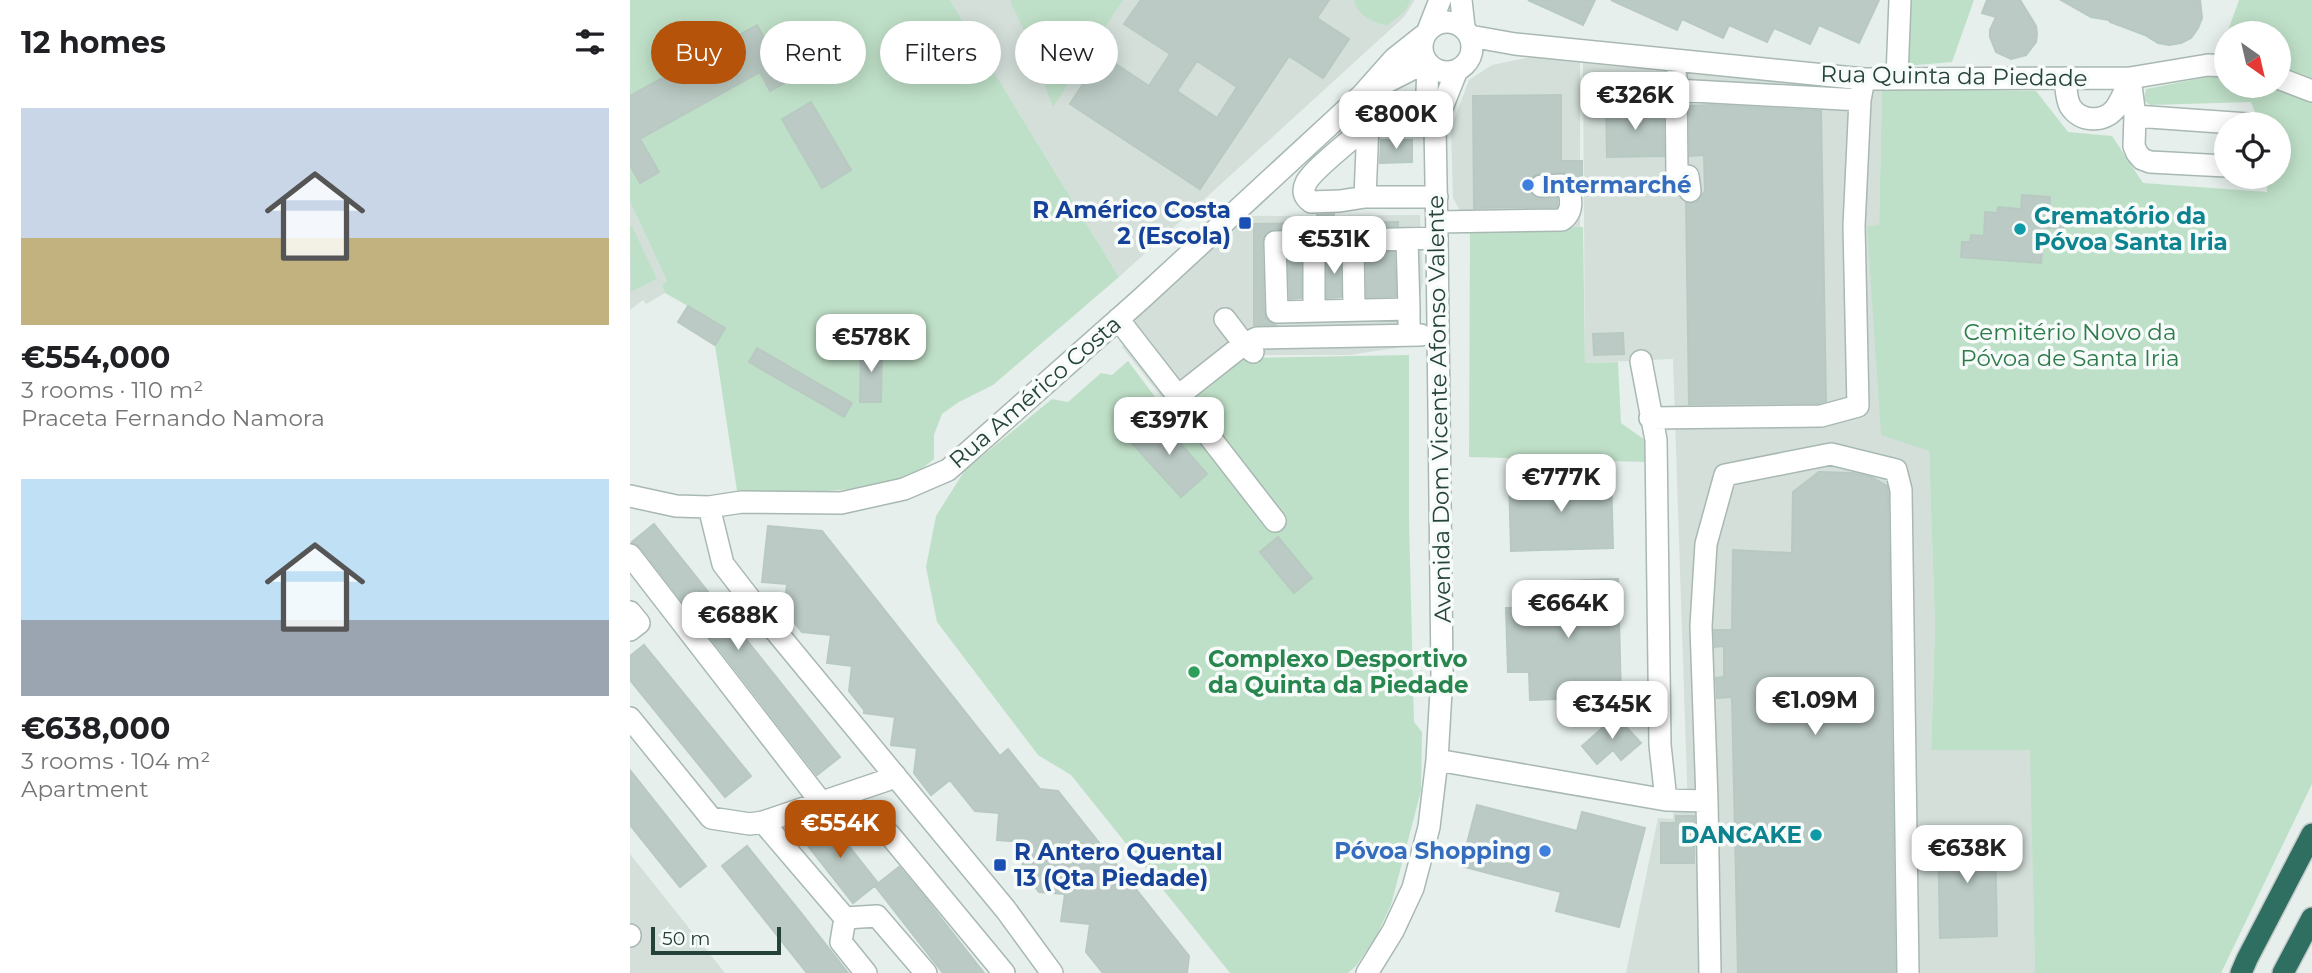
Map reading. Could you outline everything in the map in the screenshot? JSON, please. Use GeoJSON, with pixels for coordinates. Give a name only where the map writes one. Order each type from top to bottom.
{"type":"FeatureCollection","features":[{"type":"Feature","properties":{"kind":"highway"},"geometry":{"type":"LineString","coordinates":[[2242,973],[2312,834]]}},
{"type":"Feature","properties":{"kind":"highway"},"geometry":{"type":"LineString","coordinates":[[2283,973],[2312,918]]}},
{"type":"Feature","properties":{"kind":"street"},"geometry":{"type":"LineString","coordinates":[[1440,0],[1421,49],[1427,63],[1442,72],[1515,44]]}},
{"type":"Feature","properties":{"kind":"street"},"geometry":{"type":"LineString","coordinates":[[1461,0],[1467,32],[1472,43],[1463,64]]}},
{"type":"Feature","properties":{"kind":"street"},"geometry":{"type":"LineString","coordinates":[[1897,78],[1900,0]]}},
{"type":"Feature","properties":{"kind":"street"},"geometry":{"type":"LineString","coordinates":[[1365,197],[1370,91],[1394,59],[1443,21],[1458,23],[1467,32]]}},
{"type":"Feature","properties":{"kind":"street","name":"Rua Quinta da Piedade"},"geometry":{"type":"LineString","coordinates":[[1467,32],[1515,44],[1862,89],[1897,78],[2130,78],[2214,65]]}},
{"type":"Feature","properties":{"kind":"street"},"geometry":{"type":"LineString","coordinates":[[1370,91],[1427,63]]}},
{"type":"Feature","properties":{"kind":"street","name":"Avenida Dom Vicente Afonso Valente"},"geometry":{"type":"LineString","coordinates":[[1368,972],[1393,931],[1413,888],[1429,828],[1437,760],[1441,674],[1437,197],[1435,125],[1427,92],[1427,63]]}},
{"type":"Feature","properties":{"kind":"street","name":"Avenida Dom Vicente Afonso Valente"},"geometry":{"type":"LineString","coordinates":[[1435,125],[1463,64]]}},
{"type":"Feature","properties":{"kind":"street"},"geometry":{"type":"LineString","coordinates":[[2065,78],[2071,107],[2082,117],[2090,119],[2107,116],[2115,108],[2130,78]]}},
{"type":"Feature","properties":{"kind":"street"},"geometry":{"type":"LineString","coordinates":[[2130,78],[2135,116],[2134,146],[2142,159],[2150,162],[2214,165]]}},
{"type":"Feature","properties":{"kind":"street"},"geometry":{"type":"LineString","coordinates":[[1650,418],[1821,416],[1858,406],[1854,226],[1862,89],[1675,80],[1677,176],[1688,176],[1690,191]]}},
{"type":"Feature","properties":{"kind":"street"},"geometry":{"type":"LineString","coordinates":[[2291,83],[2312,91]]}},
{"type":"Feature","properties":{"kind":"street","name":"Rua Américo Costa"},"geometry":{"type":"LineString","coordinates":[[646,491],[676,506],[709,507],[742,502],[841,503],[904,489],[948,470],[1370,91]]}},
{"type":"Feature","properties":{"kind":"street"},"geometry":{"type":"LineString","coordinates":[[2135,116],[2214,122]]}},
{"type":"Feature","properties":{"kind":"street"},"geometry":{"type":"LineString","coordinates":[[1368,125],[1310,178],[1304,191],[1305,197],[1311,202],[1365,197],[1437,197]]}},
{"type":"Feature","properties":{"kind":"street"},"geometry":{"type":"LineString","coordinates":[[1409,309],[1277,312],[1275,242],[1407,239],[1437,230],[1562,220],[1571,207],[1569,191],[1562,185],[1541,186]]}},
{"type":"Feature","properties":{"kind":"street"},"geometry":{"type":"LineString","coordinates":[[1407,239],[1409,335]]}},
{"type":"Feature","properties":{"kind":"street"},"geometry":{"type":"LineString","coordinates":[[1353,240],[1354,310]]}},
{"type":"Feature","properties":{"kind":"street"},"geometry":{"type":"LineString","coordinates":[[1314,241],[1314,311]]}},
{"type":"Feature","properties":{"kind":"street"},"geometry":{"type":"LineString","coordinates":[[1118,319],[1275,521]]}},
{"type":"Feature","properties":{"kind":"street"},"geometry":{"type":"LineString","coordinates":[[1225,319],[1252,351],[1360,350]]}},
{"type":"Feature","properties":{"kind":"street"},"geometry":{"type":"LineString","coordinates":[[1177,397],[1244,344],[1256,338],[1438,335]]}},
{"type":"Feature","properties":{"kind":"street"},"geometry":{"type":"LineString","coordinates":[[1641,360],[1656,440],[1660,745],[1666,800]]}},
{"type":"Feature","properties":{"kind":"street"},"geometry":{"type":"LineString","coordinates":[[1710,973],[1701,626],[1706,544],[1725,475],[1831,454],[1896,470],[1901,490],[1908,973]]}},
{"type":"Feature","properties":{"kind":"street"},"geometry":{"type":"LineString","coordinates":[[709,507],[723,564],[1006,910],[1052,973]]}},
{"type":"Feature","properties":{"kind":"street"},"geometry":{"type":"LineString","coordinates":[[630,555],[829,800],[858,823],[888,835],[1004,973]]}},
{"type":"Feature","properties":{"kind":"street"},"geometry":{"type":"LineString","coordinates":[[630,612],[639,623],[630,630]]}},
{"type":"Feature","properties":{"kind":"street"},"geometry":{"type":"LineString","coordinates":[[630,718],[711,818],[750,824],[763,822],[895,775]]}},
{"type":"Feature","properties":{"kind":"street"},"geometry":{"type":"LineString","coordinates":[[1437,760],[1666,800],[1707,802]]}},
{"type":"Feature","properties":{"kind":"street"},"geometry":{"type":"LineString","coordinates":[[763,822],[845,918],[841,942],[866,973]]}},
{"type":"Feature","properties":{"kind":"street"},"geometry":{"type":"LineString","coordinates":[[845,918],[877,916],[926,973]]}},
{"type":"Feature","properties":{"kind":"shaded area"},"geometry":{"type":"Polygon","coordinates":[[[950,0],[1415,0],[1404,17],[1119,277],[1001,84],[1001,21],[963,21],[950,0]]]}},
{"type":"Feature","properties":{"kind":"shaded area"},"geometry":{"type":"Polygon","coordinates":[[[1531,57],[1580,62],[1580,229],[1470,229],[1453,198],[1451,128],[1469,80],[1492,65],[1531,57]]]}},
{"type":"Feature","properties":{"kind":"shaded area"},"geometry":{"type":"Polygon","coordinates":[[[1583,63],[1882,89],[1879,225],[1867,227],[1929,450],[1935,627],[1931,750],[2031,750],[2035,973],[1626,973],[1658,818],[1673,819],[1673,812],[1688,812],[1673,359],[1585,363],[1583,63]]]}},
{"type":"Feature","properties":{"kind":"shaded area"},"geometry":{"type":"Polygon","coordinates":[[[630,202],[667,281],[662,284],[665,293],[646,304],[643,300],[630,310],[630,202]]]}},
{"type":"Feature","properties":{"kind":"shaded area"},"geometry":{"type":"Polygon","coordinates":[[[1420,215],[1423,281],[1409,346],[1349,355],[1247,355],[1171,409],[1122,347],[1140,311],[1250,216],[1420,215]]]}},
{"type":"Feature","properties":{"kind":"shaded area"},"geometry":{"type":"Polygon","coordinates":[[[630,854],[725,973],[630,973],[630,854]]]}},
{"type":"Feature","properties":{"kind":"green space"},"geometry":{"type":"Polygon","coordinates":[[[630,0],[950,0],[963,21],[880,21],[880,84],[1001,84],[1119,277],[993,385],[942,414],[934,435],[934,459],[909,479],[881,487],[813,492],[737,491],[715,345],[678,322],[688,306],[665,293],[662,284],[667,281],[630,202],[630,0]]]}},
{"type":"Feature","properties":{"kind":"green space"},"geometry":{"type":"Polygon","coordinates":[[[1011,0],[1123,0],[1109,21],[1020,21],[1011,0]]]}},
{"type":"Feature","properties":{"kind":"green space"},"geometry":{"type":"Polygon","coordinates":[[[1354,0],[1411,0],[1405,11],[1387,26],[1362,14],[1354,0]]]}},
{"type":"Feature","properties":{"kind":"green space"},"geometry":{"type":"Polygon","coordinates":[[[1905,0],[1974,0],[1952,62],[1906,66],[1911,14],[1905,0]]]}},
{"type":"Feature","properties":{"kind":"green space","name":"Cemitério Novo da Póvoa de Santa Iria"},"geometry":{"type":"Polygon","coordinates":[[[2239,0],[2312,0],[2312,784],[2221,973],[2035,973],[2030,750],[1931,750],[1935,627],[1929,451],[1881,435],[1867,226],[1879,225],[1882,89],[2036,91],[2068,132],[2112,136],[2143,183],[2267,192],[2267,189],[2291,189],[2291,112],[2255,112],[2251,102],[2150,105],[2144,100],[2146,89],[2207,77],[2214,62],[2214,98],[2291,98],[2291,21],[2231,21],[2239,0]]]}},
{"type":"Feature","properties":{"kind":"green space"},"geometry":{"type":"Polygon","coordinates":[[[1044,84],[1068,84],[1053,107],[1044,84]]]}},
{"type":"Feature","properties":{"kind":"green space"},"geometry":{"type":"Polygon","coordinates":[[[632,226],[657,279],[631,292],[630,227],[632,226]]]}},
{"type":"Feature","properties":{"kind":"green space"},"geometry":{"type":"Polygon","coordinates":[[[1583,227],[1585,363],[1618,362],[1621,423],[1645,440],[1646,462],[1469,457],[1470,229],[1583,227]]]}},
{"type":"Feature","properties":{"kind":"green space","name":"Complexo Desportivo da Quinta da Piedade"},"geometry":{"type":"Polygon","coordinates":[[[1409,355],[1409,520],[1414,722],[1422,732],[1421,791],[1391,905],[1376,937],[1348,973],[1230,973],[1071,775],[1038,755],[937,622],[926,567],[936,516],[965,470],[1052,399],[1068,402],[1101,373],[1112,375],[1128,361],[1168,414],[1243,358],[1409,355]]]}},
{"type":"Feature","properties":{"kind":"building"},"geometry":{"type":"Polygon","coordinates":[[[1141,0],[1329,0],[1317,18],[1349,39],[1323,78],[1289,56],[1200,189],[1070,104],[1083,84],[1118,84],[1118,66],[1149,86],[1170,54],[1124,24],[1141,0]],[[1197,61],[1177,91],[1217,118],[1237,87],[1197,61]]]}},
{"type":"Feature","properties":{"kind":"building"},"geometry":{"type":"Polygon","coordinates":[[[1528,0],[1595,0],[1583,25],[1528,0]]]}},
{"type":"Feature","properties":{"kind":"building"},"geometry":{"type":"Polygon","coordinates":[[[1611,0],[1879,0],[1859,43],[1819,25],[1810,44],[1774,28],[1767,42],[1729,25],[1723,38],[1682,19],[1677,30],[1611,0]]]}},
{"type":"Feature","properties":{"kind":"building"},"geometry":{"type":"Polygon","coordinates":[[[1987,0],[2020,0],[2036,26],[2037,34],[2036,42],[2026,55],[2011,59],[1996,52],[1990,30],[1996,17],[1982,13],[1987,0]]]}},
{"type":"Feature","properties":{"kind":"building"},"geometry":{"type":"Polygon","coordinates":[[[2061,0],[2200,0],[2202,18],[2191,38],[2169,45],[2158,43],[2109,20],[2091,17],[2061,0]]]}},
{"type":"Feature","properties":{"kind":"building"},"geometry":{"type":"Polygon","coordinates":[[[757,25],[760,30],[760,72],[746,80],[746,31],[757,25]]]}},
{"type":"Feature","properties":{"kind":"building"},"geometry":{"type":"Polygon","coordinates":[[[651,84],[739,84],[640,139],[659,172],[640,183],[630,165],[630,96],[651,84]]]}},
{"type":"Feature","properties":{"kind":"building"},"geometry":{"type":"Polygon","coordinates":[[[766,84],[783,84],[770,91],[766,84]]]}},
{"type":"Feature","properties":{"kind":"building","name":"Intermarché"},"geometry":{"type":"Polygon","coordinates":[[[1561,95],[1561,161],[1582,161],[1582,191],[1578,182],[1570,175],[1561,172],[1540,173],[1530,179],[1530,192],[1541,199],[1557,198],[1557,207],[1474,208],[1473,96],[1561,95]]]}},
{"type":"Feature","properties":{"kind":"building"},"geometry":{"type":"Polygon","coordinates":[[[811,102],[851,170],[822,188],[782,119],[811,102]]]}},
{"type":"Feature","properties":{"kind":"building"},"geometry":{"type":"Polygon","coordinates":[[[1663,106],[1664,156],[1607,157],[1606,107],[1663,106]]]}},
{"type":"Feature","properties":{"kind":"building"},"geometry":{"type":"Polygon","coordinates":[[[1689,106],[1821,111],[1826,401],[1689,404],[1686,203],[1697,202],[1705,191],[1704,155],[1690,156],[1689,106]]]}},
{"type":"Feature","properties":{"kind":"building"},"geometry":{"type":"Polygon","coordinates":[[[1381,140],[1412,140],[1412,162],[1380,163],[1381,140]]]}},
{"type":"Feature","properties":{"kind":"building","name":"Crematório da Póvoa Santa Iria"},"geometry":{"type":"Polygon","coordinates":[[[2022,195],[2050,197],[2049,212],[2064,213],[2063,229],[2044,228],[2041,263],[1961,257],[1962,242],[1970,242],[1971,235],[1984,236],[1985,212],[1997,213],[1998,207],[2021,209],[2022,195]]]}},
{"type":"Feature","properties":{"kind":"building"},"geometry":{"type":"Polygon","coordinates":[[[1334,214],[1334,223],[1398,222],[1398,226],[1268,231],[1262,242],[1264,312],[1266,319],[1275,325],[1254,325],[1254,224],[1317,223],[1317,215],[1334,214]]]}},
{"type":"Feature","properties":{"kind":"building"},"geometry":{"type":"Polygon","coordinates":[[[1394,252],[1396,296],[1367,297],[1366,253],[1394,252]]]}},
{"type":"Feature","properties":{"kind":"building"},"geometry":{"type":"Polygon","coordinates":[[[1301,254],[1301,298],[1290,299],[1288,255],[1301,254]]]}},
{"type":"Feature","properties":{"kind":"building"},"geometry":{"type":"Polygon","coordinates":[[[1327,254],[1340,254],[1341,297],[1327,298],[1327,254]]]}},
{"type":"Feature","properties":{"kind":"building"},"geometry":{"type":"Polygon","coordinates":[[[688,306],[725,328],[715,345],[678,322],[688,306]]]}},
{"type":"Feature","properties":{"kind":"building"},"geometry":{"type":"Polygon","coordinates":[[[1623,333],[1624,354],[1594,355],[1593,334],[1623,333]]]}},
{"type":"Feature","properties":{"kind":"building"},"geometry":{"type":"Polygon","coordinates":[[[861,346],[882,346],[881,402],[860,402],[861,346]]]}},
{"type":"Feature","properties":{"kind":"building"},"geometry":{"type":"Polygon","coordinates":[[[757,348],[852,403],[844,417],[749,362],[757,348]]]}},
{"type":"Feature","properties":{"kind":"building"},"geometry":{"type":"Polygon","coordinates":[[[1157,417],[1207,474],[1181,497],[1130,441],[1157,417]]]}},
{"type":"Feature","properties":{"kind":"building","name":"DANCAKE"},"geometry":{"type":"Polygon","coordinates":[[[1819,472],[1852,473],[1871,477],[1887,486],[1888,492],[1895,973],[1738,973],[1732,697],[1717,698],[1716,678],[1724,677],[1724,646],[1715,647],[1714,630],[1732,630],[1733,550],[1792,553],[1793,492],[1819,472]]]}},
{"type":"Feature","properties":{"kind":"building"},"geometry":{"type":"Polygon","coordinates":[[[1611,476],[1613,548],[1511,551],[1509,479],[1611,476]]]}},
{"type":"Feature","properties":{"kind":"building"},"geometry":{"type":"Polygon","coordinates":[[[654,524],[840,757],[817,775],[640,547],[632,542],[654,524]]]}},
{"type":"Feature","properties":{"kind":"building"},"geometry":{"type":"Polygon","coordinates":[[[768,526],[822,531],[1000,756],[1008,749],[1040,789],[1058,791],[1189,956],[1187,973],[1103,973],[1086,952],[1090,924],[1061,921],[1065,894],[1039,892],[1022,870],[1025,842],[997,840],[999,813],[975,811],[950,780],[931,795],[914,773],[917,748],[891,745],[895,717],[864,713],[849,691],[852,666],[827,663],[831,635],[802,632],[784,610],[787,584],[762,582],[768,526]]]}},
{"type":"Feature","properties":{"kind":"building"},"geometry":{"type":"Polygon","coordinates":[[[1278,537],[1312,578],[1294,593],[1260,552],[1278,537]]]}},
{"type":"Feature","properties":{"kind":"building"},"geometry":{"type":"Polygon","coordinates":[[[1618,579],[1621,697],[1530,700],[1529,672],[1508,672],[1506,608],[1531,608],[1530,582],[1618,579]]]}},
{"type":"Feature","properties":{"kind":"building"},"geometry":{"type":"Polygon","coordinates":[[[644,645],[751,776],[725,797],[630,680],[630,656],[644,645]]]}},
{"type":"Feature","properties":{"kind":"building"},"geometry":{"type":"Polygon","coordinates":[[[1616,716],[1641,743],[1621,760],[1613,750],[1597,764],[1582,746],[1616,716]]]}},
{"type":"Feature","properties":{"kind":"building"},"geometry":{"type":"Polygon","coordinates":[[[630,770],[706,866],[680,887],[630,825],[630,770]]]}},
{"type":"Feature","properties":{"kind":"building"},"geometry":{"type":"Polygon","coordinates":[[[1477,805],[1577,831],[1582,812],[1645,828],[1619,927],[1556,911],[1561,892],[1461,866],[1477,805]]]}},
{"type":"Feature","properties":{"kind":"building"},"geometry":{"type":"Polygon","coordinates":[[[1676,816],[1694,816],[1694,863],[1661,863],[1661,823],[1676,823],[1676,816]]]}},
{"type":"Feature","properties":{"kind":"building"},"geometry":{"type":"Polygon","coordinates":[[[826,817],[878,883],[853,903],[801,837],[826,817]]]}},
{"type":"Feature","properties":{"kind":"building"},"geometry":{"type":"Polygon","coordinates":[[[1995,832],[1997,936],[1940,938],[1938,833],[1995,832]]]}},
{"type":"Feature","properties":{"kind":"building"},"geometry":{"type":"Polygon","coordinates":[[[747,846],[848,973],[807,973],[722,866],[747,846]]]}},
{"type":"Feature","properties":{"kind":"building"},"geometry":{"type":"Polygon","coordinates":[[[899,867],[984,973],[943,973],[875,886],[899,867]]]}},
{"type":"Feature","properties":{"kind":"place","name":"Intermarché"},"geometry":{"type":"Point","coordinates":[1528,185]}},
{"type":"Feature","properties":{"kind":"place","name":"R Américo Costa 2 (Escola)"},"geometry":{"type":"Point","coordinates":[1245,223]}},
{"type":"Feature","properties":{"kind":"place","name":"Crematório da Póvoa Santa Iria"},"geometry":{"type":"Point","coordinates":[2020,229]}},
{"type":"Feature","properties":{"kind":"place","name":"Complexo Desportivo da Quinta da Piedade"},"geometry":{"type":"Point","coordinates":[1194,672]}},
{"type":"Feature","properties":{"kind":"place","name":"DANCAKE"},"geometry":{"type":"Point","coordinates":[1816,835]}},
{"type":"Feature","properties":{"kind":"place","name":"Póvoa Shopping"},"geometry":{"type":"Point","coordinates":[1545,851]}},
{"type":"Feature","properties":{"kind":"place","name":"R Antero Quental 13 (Qta Piedade)"},"geometry":{"type":"Point","coordinates":[1000,865]}}]}
